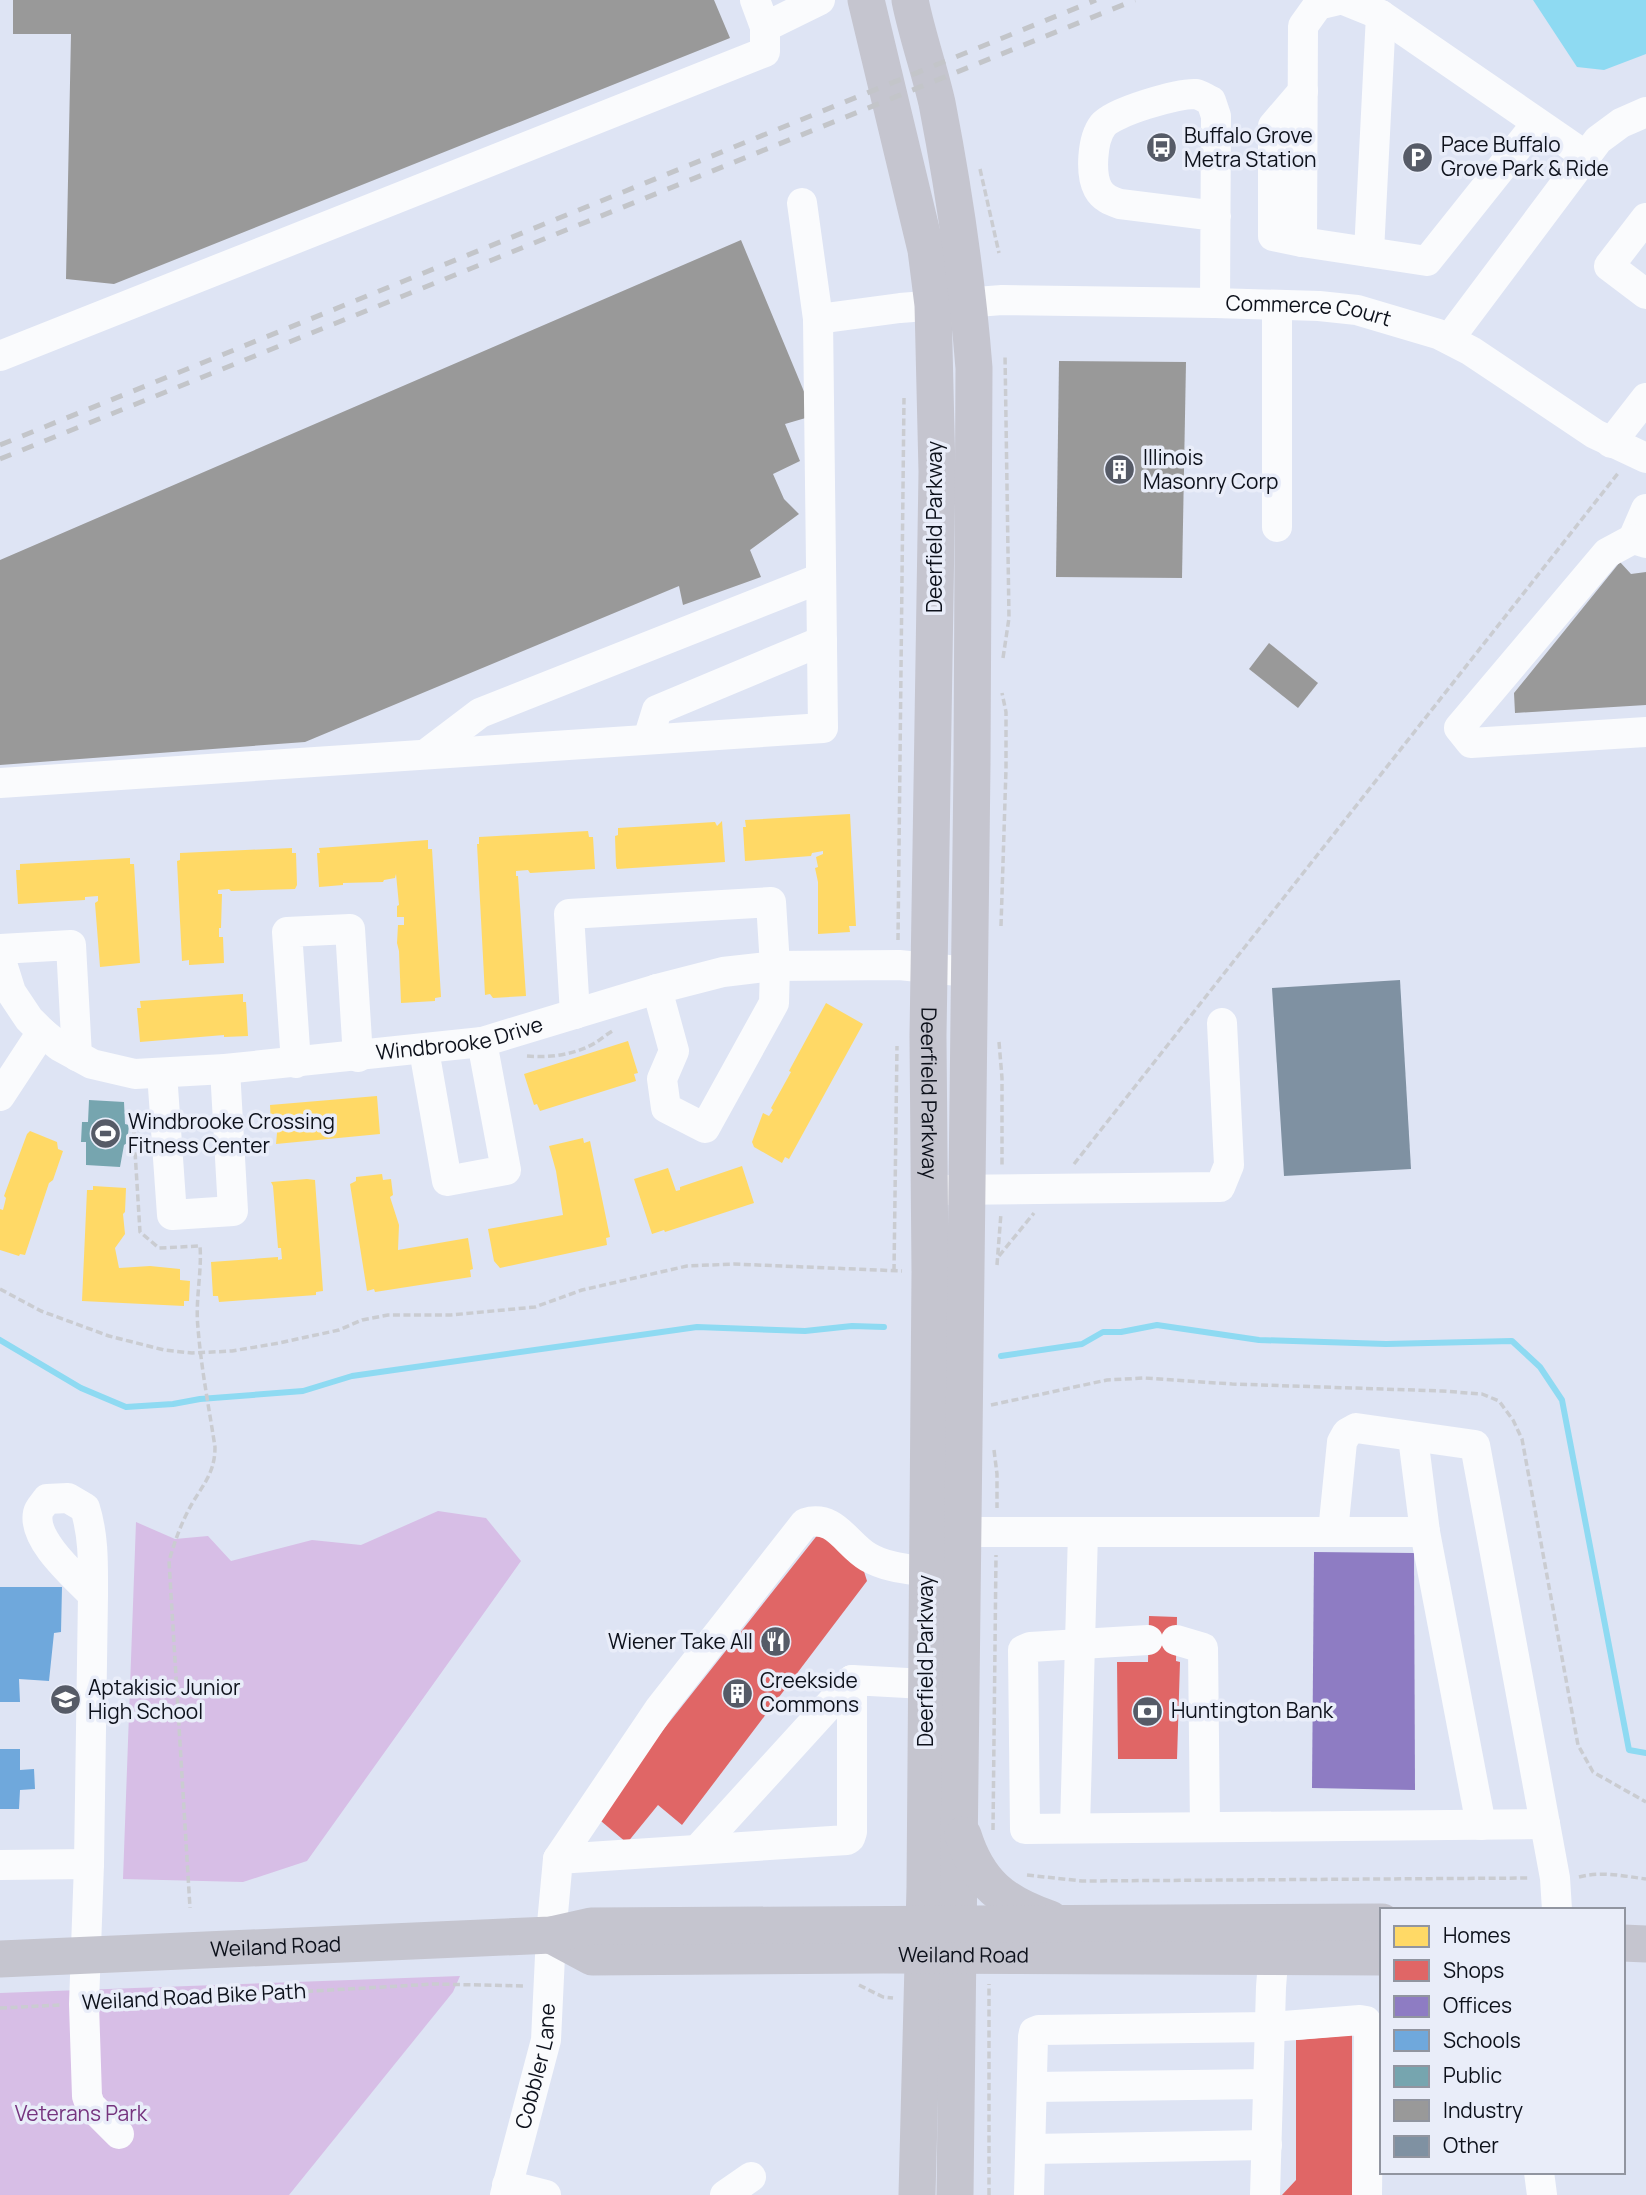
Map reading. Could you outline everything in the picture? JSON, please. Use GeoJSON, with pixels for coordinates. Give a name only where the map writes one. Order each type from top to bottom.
{"type":"FeatureCollection","features":[{"type":"Feature","properties":{"kind":"main road","name":"Deerfield Parkway"},"geometry":{"type":"LineString","coordinates":[[866,0],[926,250],[933,305],[937,472],[914,966],[929,1190],[925,1684],[955,2195]]}},
{"type":"Feature","properties":{"kind":"main road","name":"Deerfield Parkway"},"geometry":{"type":"LineString","coordinates":[[910,0],[936,103],[969,302],[974,368],[968,972],[984,1190],[980,1532],[959,1821],[941,1940],[917,2195]]}},
{"type":"Feature","properties":{"kind":"main road"},"geometry":{"type":"LineString","coordinates":[[959,1821],[979,1873],[990,1887],[1033,1913],[1064,1923]]}},
{"type":"Feature","properties":{"kind":"main road","name":"Weiland Road"},"geometry":{"type":"LineString","coordinates":[[941,1940],[1064,1923],[1380,1922]]}},
{"type":"Feature","properties":{"kind":"main road","name":"Weiland Road"},"geometry":{"type":"LineString","coordinates":[[0,1959],[551,1935],[591,1926],[1274,1957],[1380,1957]]}},
{"type":"Feature","properties":{"kind":"main road"},"geometry":{"type":"LineString","coordinates":[[1625,1943],[1646,1944]]}},
{"type":"Feature","properties":{"kind":"street"},"geometry":{"type":"LineString","coordinates":[[0,356],[765,52],[760,14],[820,0]]}},
{"type":"Feature","properties":{"kind":"street"},"geometry":{"type":"LineString","coordinates":[[1537,123],[1427,261],[1303,242],[1303,26],[1318,5],[1342,0],[1381,15],[1586,156]]}},
{"type":"Feature","properties":{"kind":"street"},"geometry":{"type":"LineString","coordinates":[[1369,253],[1381,15]]}},
{"type":"Feature","properties":{"kind":"street"},"geometry":{"type":"LineString","coordinates":[[1215,303],[1216,216],[1216,117],[1211,101],[1198,94],[1179,95],[1120,115],[1104,124],[1096,138],[1094,172],[1097,188],[1106,199],[1120,204],[1216,216]]}},
{"type":"Feature","properties":{"kind":"street"},"geometry":{"type":"LineString","coordinates":[[1449,339],[1598,140],[1646,112]]}},
{"type":"Feature","properties":{"kind":"street"},"geometry":{"type":"LineString","coordinates":[[0,783],[823,728],[818,318],[802,203]]}},
{"type":"Feature","properties":{"kind":"street"},"geometry":{"type":"LineString","coordinates":[[1646,218],[1609,265],[1646,294]]}},
{"type":"Feature","properties":{"kind":"street","name":"Commerce Court"},"geometry":{"type":"LineString","coordinates":[[818,318],[1002,300],[1215,303],[1357,310],[1449,339],[1630,451]]}},
{"type":"Feature","properties":{"kind":"street"},"geometry":{"type":"LineString","coordinates":[[1277,527],[1278,305]]}},
{"type":"Feature","properties":{"kind":"street"},"geometry":{"type":"LineString","coordinates":[[1630,451],[1646,398]]}},
{"type":"Feature","properties":{"kind":"street"},"geometry":{"type":"LineString","coordinates":[[1646,509],[1639,541],[1607,553],[1459,728],[1471,744],[1646,732]]}},
{"type":"Feature","properties":{"kind":"street"},"geometry":{"type":"LineString","coordinates":[[426,754],[480,713],[821,578]]}},
{"type":"Feature","properties":{"kind":"street"},"geometry":{"type":"LineString","coordinates":[[648,739],[657,710],[821,641]]}},
{"type":"Feature","properties":{"kind":"street"},"geometry":{"type":"LineString","coordinates":[[575,1014],[569,914],[771,902],[775,965],[774,1003],[705,1128],[666,1108],[662,1079],[674,1051],[657,989]]}},
{"type":"Feature","properties":{"kind":"street"},"geometry":{"type":"LineString","coordinates":[[296,1063],[287,932],[350,929],[358,1056]]}},
{"type":"Feature","properties":{"kind":"street"},"geometry":{"type":"LineString","coordinates":[[0,949],[71,945],[77,1056]]}},
{"type":"Feature","properties":{"kind":"street","name":"Windbrooke Drive"},"geometry":{"type":"LineString","coordinates":[[0,957],[6,996],[41,1031],[59,1046],[92,1064],[135,1074],[296,1063],[482,1042],[657,989],[723,972],[775,965],[914,966],[968,972]]}},
{"type":"Feature","properties":{"kind":"street"},"geometry":{"type":"LineString","coordinates":[[929,1190],[1220,1187],[1229,1165],[1222,1023]]}},
{"type":"Feature","properties":{"kind":"street"},"geometry":{"type":"LineString","coordinates":[[0,1096],[41,1031]]}},
{"type":"Feature","properties":{"kind":"street"},"geometry":{"type":"LineString","coordinates":[[424,1050],[447,1181],[506,1170],[482,1042]]}},
{"type":"Feature","properties":{"kind":"street"},"geometry":{"type":"LineString","coordinates":[[162,1073],[172,1215],[233,1211],[225,1069]]}},
{"type":"Feature","properties":{"kind":"street"},"geometry":{"type":"LineString","coordinates":[[1333,1532],[1342,1442],[1347,1433],[1356,1429],[1475,1445],[1555,1878],[1556,1908]]}},
{"type":"Feature","properties":{"kind":"street"},"geometry":{"type":"LineString","coordinates":[[1413,1437],[1425,1532],[1481,1825]]}},
{"type":"Feature","properties":{"kind":"street"},"geometry":{"type":"LineString","coordinates":[[558,1859],[660,1709],[805,1523],[816,1520],[831,1525],[868,1557],[889,1566],[926,1572]]}},
{"type":"Feature","properties":{"kind":"street"},"geometry":{"type":"LineString","coordinates":[[980,1532],[1425,1532]]}},
{"type":"Feature","properties":{"kind":"street"},"geometry":{"type":"LineString","coordinates":[[1075,1828],[1083,1532]]}},
{"type":"Feature","properties":{"kind":"street"},"geometry":{"type":"LineString","coordinates":[[93,1595],[89,1864],[83,2004],[87,2096],[90,2105],[119,2134]]}},
{"type":"Feature","properties":{"kind":"street"},"geometry":{"type":"LineString","coordinates":[[1205,1827],[1203,1648],[1162,1640],[1030,1647],[1023,1650],[1025,1829],[1545,1824]]}},
{"type":"Feature","properties":{"kind":"street"},"geometry":{"type":"LineString","coordinates":[[558,1859],[850,1838],[852,1680]]}},
{"type":"Feature","properties":{"kind":"street"},"geometry":{"type":"LineString","coordinates":[[852,1680],[925,1684]]}},
{"type":"Feature","properties":{"kind":"street"},"geometry":{"type":"LineString","coordinates":[[698,1849],[852,1680]]}},
{"type":"Feature","properties":{"kind":"street","name":"Cobbler Lane"},"geometry":{"type":"LineString","coordinates":[[506,2190],[546,2040],[558,1859]]}},
{"type":"Feature","properties":{"kind":"street"},"geometry":{"type":"LineString","coordinates":[[0,1865],[89,1864]]}},
{"type":"Feature","properties":{"kind":"street"},"geometry":{"type":"LineString","coordinates":[[1265,2195],[1269,2027],[1275,1922]]}},
{"type":"Feature","properties":{"kind":"street"},"geometry":{"type":"LineString","coordinates":[[1029,2195],[1034,2032],[1269,2027],[1360,2020],[1366,2021],[1369,2026],[1367,2195]]}},
{"type":"Feature","properties":{"kind":"street"},"geometry":{"type":"LineString","coordinates":[[1033,2087],[1268,2084]]}},
{"type":"Feature","properties":{"kind":"street"},"geometry":{"type":"LineString","coordinates":[[1031,2148],[1267,2145]]}},
{"type":"Feature","properties":{"kind":"street"},"geometry":{"type":"LineString","coordinates":[[1539,2174],[1542,2195]]}},
{"type":"Feature","properties":{"kind":"street"},"geometry":{"type":"LineString","coordinates":[[724,2195],[751,2177]]}},
{"type":"Feature","properties":{"kind":"street"},"geometry":{"type":"LineString","coordinates":[[506,2190],[546,2195]]}},
{"type":"Feature","properties":{"kind":"path"},"geometry":{"type":"LineString","coordinates":[[1002,660],[1009,618],[1005,354]]}},
{"type":"Feature","properties":{"kind":"path"},"geometry":{"type":"LineString","coordinates":[[905,388],[914,966]]}},
{"type":"Feature","properties":{"kind":"path"},"geometry":{"type":"LineString","coordinates":[[992,1264],[1053,1190],[1630,451]]}},
{"type":"Feature","properties":{"kind":"path"},"geometry":{"type":"LineString","coordinates":[[999,935],[1003,909],[1006,769],[1006,712],[1001,690]]}},
{"type":"Feature","properties":{"kind":"path"},"geometry":{"type":"LineString","coordinates":[[995,1273],[998,1258],[984,1190],[1002,1078],[998,1035]]}},
{"type":"Feature","properties":{"kind":"path"},"geometry":{"type":"LineString","coordinates":[[894,1271],[897,1043]]}},
{"type":"Feature","properties":{"kind":"path"},"geometry":{"type":"LineString","coordinates":[[147,1106],[133,1119],[140,1232],[159,1248],[200,1246],[197,1327],[213,1430],[215,1463],[176,1537],[169,1561],[190,1908]]}},
{"type":"Feature","properties":{"kind":"path"},"geometry":{"type":"LineString","coordinates":[[0,1289],[41,1311],[109,1336],[164,1350],[201,1353],[279,1343],[387,1315],[451,1315],[535,1307],[582,1290],[687,1266],[734,1264],[904,1271]]}},
{"type":"Feature","properties":{"kind":"path"},"geometry":{"type":"LineString","coordinates":[[989,1394],[989,1405],[1107,1380],[1143,1378],[1232,1384],[1442,1391],[1482,1394],[1499,1401],[1513,1420],[1522,1439],[1578,1745],[1593,1772],[1646,1802]]}},
{"type":"Feature","properties":{"kind":"path"},"geometry":{"type":"LineString","coordinates":[[994,1447],[997,1474],[980,1532],[995,1838]]}},
{"type":"Feature","properties":{"kind":"path"},"geometry":{"type":"LineString","coordinates":[[1017,1873],[1048,1879],[1082,1881],[1555,1878],[1607,1873],[1646,1879]]}},
{"type":"Feature","properties":{"kind":"path","name":"Weiland Road Bike Path"},"geometry":{"type":"LineString","coordinates":[[0,2008],[387,1986]]}},
{"type":"Feature","properties":{"kind":"path"},"geometry":{"type":"LineString","coordinates":[[989,2195],[990,2001]]}},
{"type":"Feature","properties":{"kind":"green space"},"geometry":{"type":"Polygon","coordinates":[[[438,1511],[486,1518],[521,1561],[307,1861],[243,1882],[123,1879],[136,1522],[175,1539],[208,1536],[231,1561],[312,1540],[361,1545],[438,1511]]]}},
{"type":"Feature","properties":{"kind":"green space","name":"Veterans Park"},"geometry":{"type":"Polygon","coordinates":[[[460,1976],[453,1992],[289,2195],[0,2195],[0,1993],[460,1976]]]}},
{"type":"Feature","properties":{"kind":"water"},"geometry":{"type":"Polygon","coordinates":[[[1533,0],[1646,0],[1646,54],[1604,70],[1577,67],[1533,0]]]}},
{"type":"Feature","properties":{"kind":"building: Homes"},"geometry":{"type":"Polygon","coordinates":[[[850,814],[856,926],[849,926],[850,932],[818,934],[818,882],[815,868],[818,867],[816,857],[823,854],[823,851],[812,853],[811,856],[745,861],[743,827],[746,827],[745,820],[850,814]]]}},
{"type":"Feature","properties":{"kind":"building: Homes"},"geometry":{"type":"Polygon","coordinates":[[[722,821],[725,862],[617,869],[615,836],[618,835],[618,828],[715,822],[717,826],[722,821]]]}},
{"type":"Feature","properties":{"kind":"building: Homes"},"geometry":{"type":"Polygon","coordinates":[[[588,831],[589,837],[593,837],[595,869],[530,873],[528,870],[516,871],[526,996],[493,998],[490,994],[485,995],[477,844],[479,837],[588,831]]]}},
{"type":"Feature","properties":{"kind":"building: Homes"},"geometry":{"type":"Polygon","coordinates":[[[428,840],[428,849],[432,849],[441,997],[435,998],[435,1001],[401,1003],[397,943],[398,925],[404,925],[404,917],[397,917],[399,905],[396,874],[395,878],[383,882],[343,883],[319,887],[317,853],[320,853],[319,848],[428,840]]]}},
{"type":"Feature","properties":{"kind":"building: Homes"},"geometry":{"type":"Polygon","coordinates":[[[292,848],[292,853],[296,853],[295,889],[218,890],[218,894],[222,894],[219,937],[223,937],[224,963],[189,965],[189,960],[182,961],[177,861],[180,860],[180,853],[292,848]]]}},
{"type":"Feature","properties":{"kind":"building: Homes"},"geometry":{"type":"Polygon","coordinates":[[[130,858],[130,864],[134,864],[140,963],[100,967],[95,903],[98,896],[85,897],[85,900],[18,904],[16,870],[20,870],[20,864],[130,858]]]}},
{"type":"Feature","properties":{"kind":"building: Homes"},"geometry":{"type":"Polygon","coordinates":[[[243,994],[248,1036],[224,1035],[140,1042],[137,1008],[141,1008],[140,1001],[243,994]]]}},
{"type":"Feature","properties":{"kind":"building: Homes"},"geometry":{"type":"Polygon","coordinates":[[[826,1003],[863,1024],[789,1159],[785,1157],[782,1163],[754,1147],[752,1142],[763,1113],[769,1116],[773,1110],[771,1108],[791,1072],[789,1071],[826,1003]]]}},
{"type":"Feature","properties":{"kind":"building: Homes"},"geometry":{"type":"Polygon","coordinates":[[[628,1041],[638,1073],[634,1074],[636,1081],[540,1111],[537,1104],[534,1105],[524,1074],[628,1041]]]}},
{"type":"Feature","properties":{"kind":"building: Homes"},"geometry":{"type":"Polygon","coordinates":[[[377,1096],[380,1134],[276,1144],[277,1133],[274,1123],[271,1123],[270,1105],[377,1096]]]}},
{"type":"Feature","properties":{"kind":"building: Homes"},"geometry":{"type":"Polygon","coordinates":[[[30,1131],[57,1142],[58,1149],[63,1151],[53,1180],[49,1183],[25,1255],[19,1256],[0,1250],[0,1209],[3,1210],[6,1198],[4,1196],[30,1131]]]}},
{"type":"Feature","properties":{"kind":"building: Homes"},"geometry":{"type":"Polygon","coordinates":[[[583,1138],[584,1143],[590,1141],[610,1237],[606,1238],[607,1245],[500,1268],[494,1261],[488,1229],[563,1215],[549,1146],[583,1138]]]}},
{"type":"Feature","properties":{"kind":"building: Homes"},"geometry":{"type":"Polygon","coordinates":[[[742,1166],[754,1203],[652,1234],[634,1179],[668,1168],[676,1191],[680,1190],[680,1187],[742,1166]]]}},
{"type":"Feature","properties":{"kind":"building: Homes"},"geometry":{"type":"Polygon","coordinates":[[[382,1174],[383,1180],[391,1179],[393,1195],[390,1197],[399,1225],[398,1250],[468,1238],[473,1269],[470,1270],[471,1277],[367,1291],[350,1184],[356,1181],[356,1177],[382,1174]]]}},
{"type":"Feature","properties":{"kind":"building: Homes"},"geometry":{"type":"Polygon","coordinates":[[[315,1180],[323,1291],[316,1292],[316,1295],[219,1302],[218,1296],[213,1296],[211,1262],[278,1257],[278,1260],[282,1259],[281,1248],[278,1248],[271,1182],[315,1180]]]}},
{"type":"Feature","properties":{"kind":"building: Homes"},"geometry":{"type":"Polygon","coordinates":[[[93,1186],[126,1188],[123,1214],[125,1234],[115,1248],[119,1268],[150,1266],[180,1269],[180,1280],[190,1281],[189,1301],[184,1301],[184,1306],[82,1301],[87,1190],[93,1190],[93,1186]]]}},
{"type":"Feature","properties":{"kind":"building: Shops","name":"Creekside Commons"},"geometry":{"type":"Polygon","coordinates":[[[819,1533],[862,1565],[867,1581],[682,1825],[658,1805],[627,1843],[595,1816],[819,1533]]]}},
{"type":"Feature","properties":{"kind":"building: Shops","name":"Huntington Bank"},"geometry":{"type":"Polygon","coordinates":[[[1149,1616],[1177,1617],[1176,1661],[1180,1662],[1177,1759],[1118,1759],[1117,1662],[1148,1662],[1149,1616]]]}},
{"type":"Feature","properties":{"kind":"building: Shops"},"geometry":{"type":"Polygon","coordinates":[[[1352,2035],[1352,2195],[1282,2195],[1296,2180],[1296,2040],[1352,2035]]]}},
{"type":"Feature","properties":{"kind":"building: Offices"},"geometry":{"type":"Polygon","coordinates":[[[1314,1552],[1414,1553],[1415,1790],[1312,1788],[1314,1552]]]}},
{"type":"Feature","properties":{"kind":"building: Schools"},"geometry":{"type":"Polygon","coordinates":[[[0,1587],[62,1587],[61,1632],[54,1633],[49,1681],[19,1679],[20,1702],[0,1702],[0,1587]]]}},
{"type":"Feature","properties":{"kind":"building: Schools"},"geometry":{"type":"Polygon","coordinates":[[[0,1749],[20,1749],[20,1770],[34,1769],[35,1789],[20,1790],[19,1809],[0,1809],[0,1749]]]}},
{"type":"Feature","properties":{"kind":"building: Public","name":"Windbrooke Crossing Fitness Center"},"geometry":{"type":"Polygon","coordinates":[[[89,1100],[124,1102],[125,1124],[129,1125],[120,1167],[86,1165],[86,1142],[81,1142],[82,1122],[88,1122],[89,1100]]]}},
{"type":"Feature","properties":{"kind":"building: Industry"},"geometry":{"type":"Polygon","coordinates":[[[13,0],[714,0],[730,38],[114,284],[66,279],[71,34],[13,34],[13,0]]]}},
{"type":"Feature","properties":{"kind":"building: Industry"},"geometry":{"type":"Polygon","coordinates":[[[741,240],[810,406],[809,417],[785,424],[800,461],[773,474],[784,499],[799,514],[750,550],[761,577],[683,605],[679,586],[305,742],[0,765],[0,560],[741,240]]]}},
{"type":"Feature","properties":{"kind":"building: Industry","name":"Illinois Masonry Corp"},"geometry":{"type":"Polygon","coordinates":[[[1059,361],[1186,362],[1182,578],[1056,577],[1059,361]]]}},
{"type":"Feature","properties":{"kind":"building: Industry"},"geometry":{"type":"Polygon","coordinates":[[[1620,562],[1631,574],[1646,572],[1646,705],[1515,713],[1514,693],[1620,562]]]}},
{"type":"Feature","properties":{"kind":"building: Industry"},"geometry":{"type":"Polygon","coordinates":[[[1269,643],[1318,683],[1298,708],[1249,669],[1269,643]]]}},
{"type":"Feature","properties":{"kind":"building: Other"},"geometry":{"type":"Polygon","coordinates":[[[1400,980],[1411,1169],[1284,1176],[1272,988],[1400,980]]]}},
{"type":"Feature","properties":{"kind":"waterway"},"geometry":{"type":"LineString","coordinates":[[1001,1356],[1082,1344],[1103,1332],[1121,1332],[1157,1325],[1259,1340],[1386,1344],[1512,1341],[1540,1367],[1562,1400],[1629,1750],[1646,1753]]}},
{"type":"Feature","properties":{"kind":"waterway"},"geometry":{"type":"LineString","coordinates":[[0,1340],[81,1388],[126,1407],[303,1391],[352,1376],[697,1327],[805,1331],[852,1326],[884,1327]]}},
{"type":"Feature","properties":{"kind":"railway"},"geometry":{"type":"LineString","coordinates":[[0,445],[1096,0]]}},
{"type":"Feature","properties":{"kind":"railway"},"geometry":{"type":"LineString","coordinates":[[0,459],[1135,0]]}},
{"type":"Feature","properties":{"kind":"place","name":"Buffalo Grove Metra Station"},"geometry":{"type":"Point","coordinates":[1161,148]}},
{"type":"Feature","properties":{"kind":"place","name":"Pace Buffalo Grove Park & Ride"},"geometry":{"type":"Point","coordinates":[1418,157]}},
{"type":"Feature","properties":{"kind":"place","name":"Illinois Masonry Corp"},"geometry":{"type":"Point","coordinates":[1120,470]}},
{"type":"Feature","properties":{"kind":"place","name":"Windbrooke Crossing Fitness Center"},"geometry":{"type":"Point","coordinates":[105,1134]}},
{"type":"Feature","properties":{"kind":"place","name":"Wiener Take All"},"geometry":{"type":"Point","coordinates":[776,1642]}},
{"type":"Feature","properties":{"kind":"place","name":"Creekside Commons"},"geometry":{"type":"Point","coordinates":[737,1693]}},
{"type":"Feature","properties":{"kind":"place","name":"Aptakisic Junior High School"},"geometry":{"type":"Point","coordinates":[65,1700]}},
{"type":"Feature","properties":{"kind":"place","name":"Huntington Bank"},"geometry":{"type":"Point","coordinates":[1148,1711]}}]}
